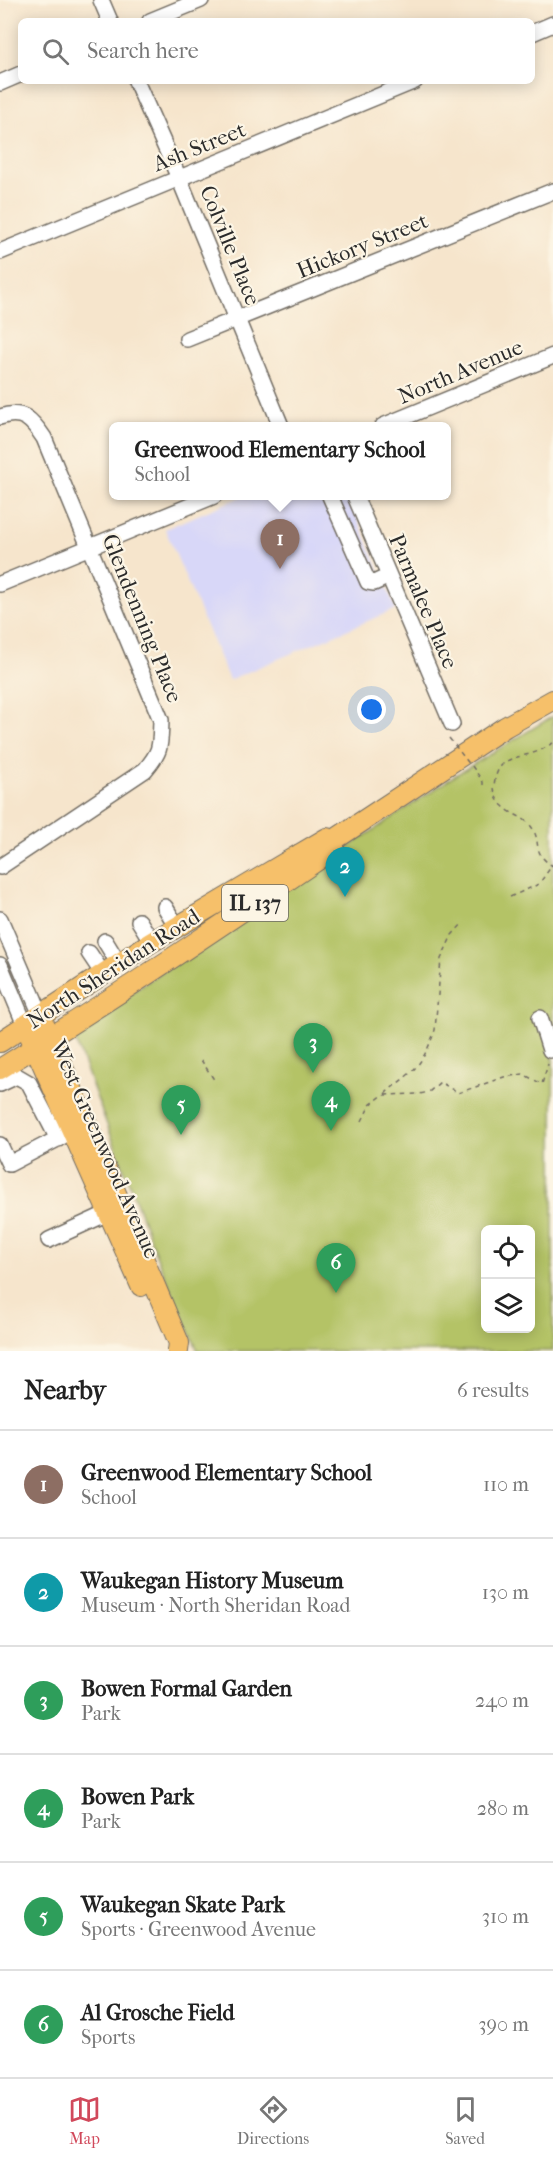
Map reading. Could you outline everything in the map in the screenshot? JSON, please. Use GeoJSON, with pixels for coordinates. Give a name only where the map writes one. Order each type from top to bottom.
{"type":"FeatureCollection","features":[{"type":"Feature","properties":{"kind":"main road","name":"North Sheridan Road"},"geometry":{"type":"LineString","coordinates":[[334,840],[505,727],[553,700]]}},
{"type":"Feature","properties":{"kind":"main road","name":"North Sheridan Road"},"geometry":{"type":"LineString","coordinates":[[0,1042],[152,942],[266,876],[327,837],[334,840]]}},
{"type":"Feature","properties":{"kind":"main road","name":"North Sheridan Road"},"geometry":{"type":"LineString","coordinates":[[0,1069],[183,952],[334,849],[334,840]]}},
{"type":"Feature","properties":{"kind":"main road","name":"West Greenwood Avenue"},"geometry":{"type":"LineString","coordinates":[[33,1020],[43,1043],[46,1097],[108,1213],[169,1349],[172,1351]]}},
{"type":"Feature","properties":{"kind":"main road"},"geometry":{"type":"LineString","coordinates":[[43,1043],[179,1343],[178,1351]]}},
{"type":"Feature","properties":{"kind":"street"},"geometry":{"type":"LineString","coordinates":[[101,0],[109,18]]}},
{"type":"Feature","properties":{"kind":"street"},"geometry":{"type":"LineString","coordinates":[[157,18],[201,0]]}},
{"type":"Feature","properties":{"kind":"street"},"geometry":{"type":"LineString","coordinates":[[535,32],[553,24]]}},
{"type":"Feature","properties":{"kind":"street"},"geometry":{"type":"LineString","coordinates":[[0,83],[18,75]]}},
{"type":"Feature","properties":{"kind":"street","name":"Colville Place"},"geometry":{"type":"LineString","coordinates":[[137,84],[179,178],[279,422]]}},
{"type":"Feature","properties":{"kind":"street","name":"Ash Street"},"geometry":{"type":"LineString","coordinates":[[0,252],[408,84]]}},
{"type":"Feature","properties":{"kind":"street","name":"Hickory Street"},"geometry":{"type":"LineString","coordinates":[[187,339],[553,191]]}},
{"type":"Feature","properties":{"kind":"street","name":"North Avenue"},"geometry":{"type":"LineString","coordinates":[[393,422],[553,356]]}},
{"type":"Feature","properties":{"kind":"street","name":"Glendenning Place"},"geometry":{"type":"LineString","coordinates":[[0,417],[15,414],[27,417],[44,438],[160,720],[158,755],[145,770],[0,867]]}},
{"type":"Feature","properties":{"kind":"street"},"geometry":{"type":"LineString","coordinates":[[0,584],[202,500]]}},
{"type":"Feature","properties":{"kind":"street"},"geometry":{"type":"LineString","coordinates":[[332,500],[369,582],[374,583],[389,576]]}},
{"type":"Feature","properties":{"kind":"street","name":"Parmalee Place"},"geometry":{"type":"LineString","coordinates":[[357,500],[451,731]]}},
{"type":"Feature","properties":{"kind":"street"},"geometry":{"type":"LineString","coordinates":[[165,907],[177,927]]}},
{"type":"Feature","properties":{"kind":"street","name":"West Greenwood Avenue"},"geometry":{"type":"LineString","coordinates":[[0,919],[33,1020]]}},
{"type":"Feature","properties":{"kind":"street"},"geometry":{"type":"LineString","coordinates":[[140,921],[152,942]]}},
{"type":"Feature","properties":{"kind":"street"},"geometry":{"type":"LineString","coordinates":[[105,941],[111,969]]}},
{"type":"Feature","properties":{"kind":"street"},"geometry":{"type":"LineString","coordinates":[[89,952],[111,969]]}},
{"type":"Feature","properties":{"kind":"street","name":"West Greenwood Avenue"},"geometry":{"type":"LineString","coordinates":[[1,970],[33,1020]]}},
{"type":"Feature","properties":{"kind":"street"},"geometry":{"type":"LineString","coordinates":[[540,1018],[550,1050]]}},
{"type":"Feature","properties":{"kind":"street"},"geometry":{"type":"LineString","coordinates":[[0,1084],[17,1076],[46,1097]]}},
{"type":"Feature","properties":{"kind":"street"},"geometry":{"type":"LineString","coordinates":[[0,1145],[9,1164],[65,1136]]}},
{"type":"Feature","properties":{"kind":"street"},"geometry":{"type":"LineString","coordinates":[[49,1240],[108,1213]]}},
{"type":"Feature","properties":{"kind":"path"},"geometry":{"type":"LineString","coordinates":[[451,731],[483,782],[483,788]]}},
{"type":"Feature","properties":{"kind":"path"},"geometry":{"type":"LineString","coordinates":[[510,897],[539,884],[553,865],[540,856],[533,829],[527,822],[504,808],[497,800],[494,791],[495,775],[507,761],[540,751],[553,743]]}},
{"type":"Feature","properties":{"kind":"path"},"geometry":{"type":"LineString","coordinates":[[362,1122],[370,1105],[412,1072],[431,1041],[435,1030],[441,959],[452,936],[463,923]]}},
{"type":"Feature","properties":{"kind":"path"},"geometry":{"type":"LineString","coordinates":[[383,1095],[429,1092],[440,1082],[458,1093],[504,1077],[523,1074],[542,1084],[548,1068],[550,1050]]}},
{"type":"Feature","properties":{"kind":"path"},"geometry":{"type":"LineString","coordinates":[[201,1059],[215,1081]]}},
{"type":"Feature","properties":{"kind":"shaded area"},"geometry":{"type":"Polygon","coordinates":[[[234,500],[350,500],[396,609],[229,680],[165,529],[234,500]]]}},
{"type":"Feature","properties":{"kind":"green space"},"geometry":{"type":"Polygon","coordinates":[[[553,716],[553,1351],[198,1351],[160,1265],[72,1032],[459,773],[553,716]]]}},
{"type":"Feature","properties":{"kind":"place","name":"Greenwood Elementary School"},"geometry":{"type":"Point","coordinates":[280,569]}},
{"type":"Feature","properties":{"kind":"place","name":"Waukegan History Museum"},"geometry":{"type":"Point","coordinates":[345,897]}},
{"type":"Feature","properties":{"kind":"place","name":"Bowen Formal Garden"},"geometry":{"type":"Point","coordinates":[313,1073]}},
{"type":"Feature","properties":{"kind":"place","name":"Bowen Park"},"geometry":{"type":"Point","coordinates":[331,1131]}},
{"type":"Feature","properties":{"kind":"place","name":"Waukegan Skate Park"},"geometry":{"type":"Point","coordinates":[181,1135]}},
{"type":"Feature","properties":{"kind":"place","name":"Al Grosche Field"},"geometry":{"type":"Point","coordinates":[336,1293]}}]}
